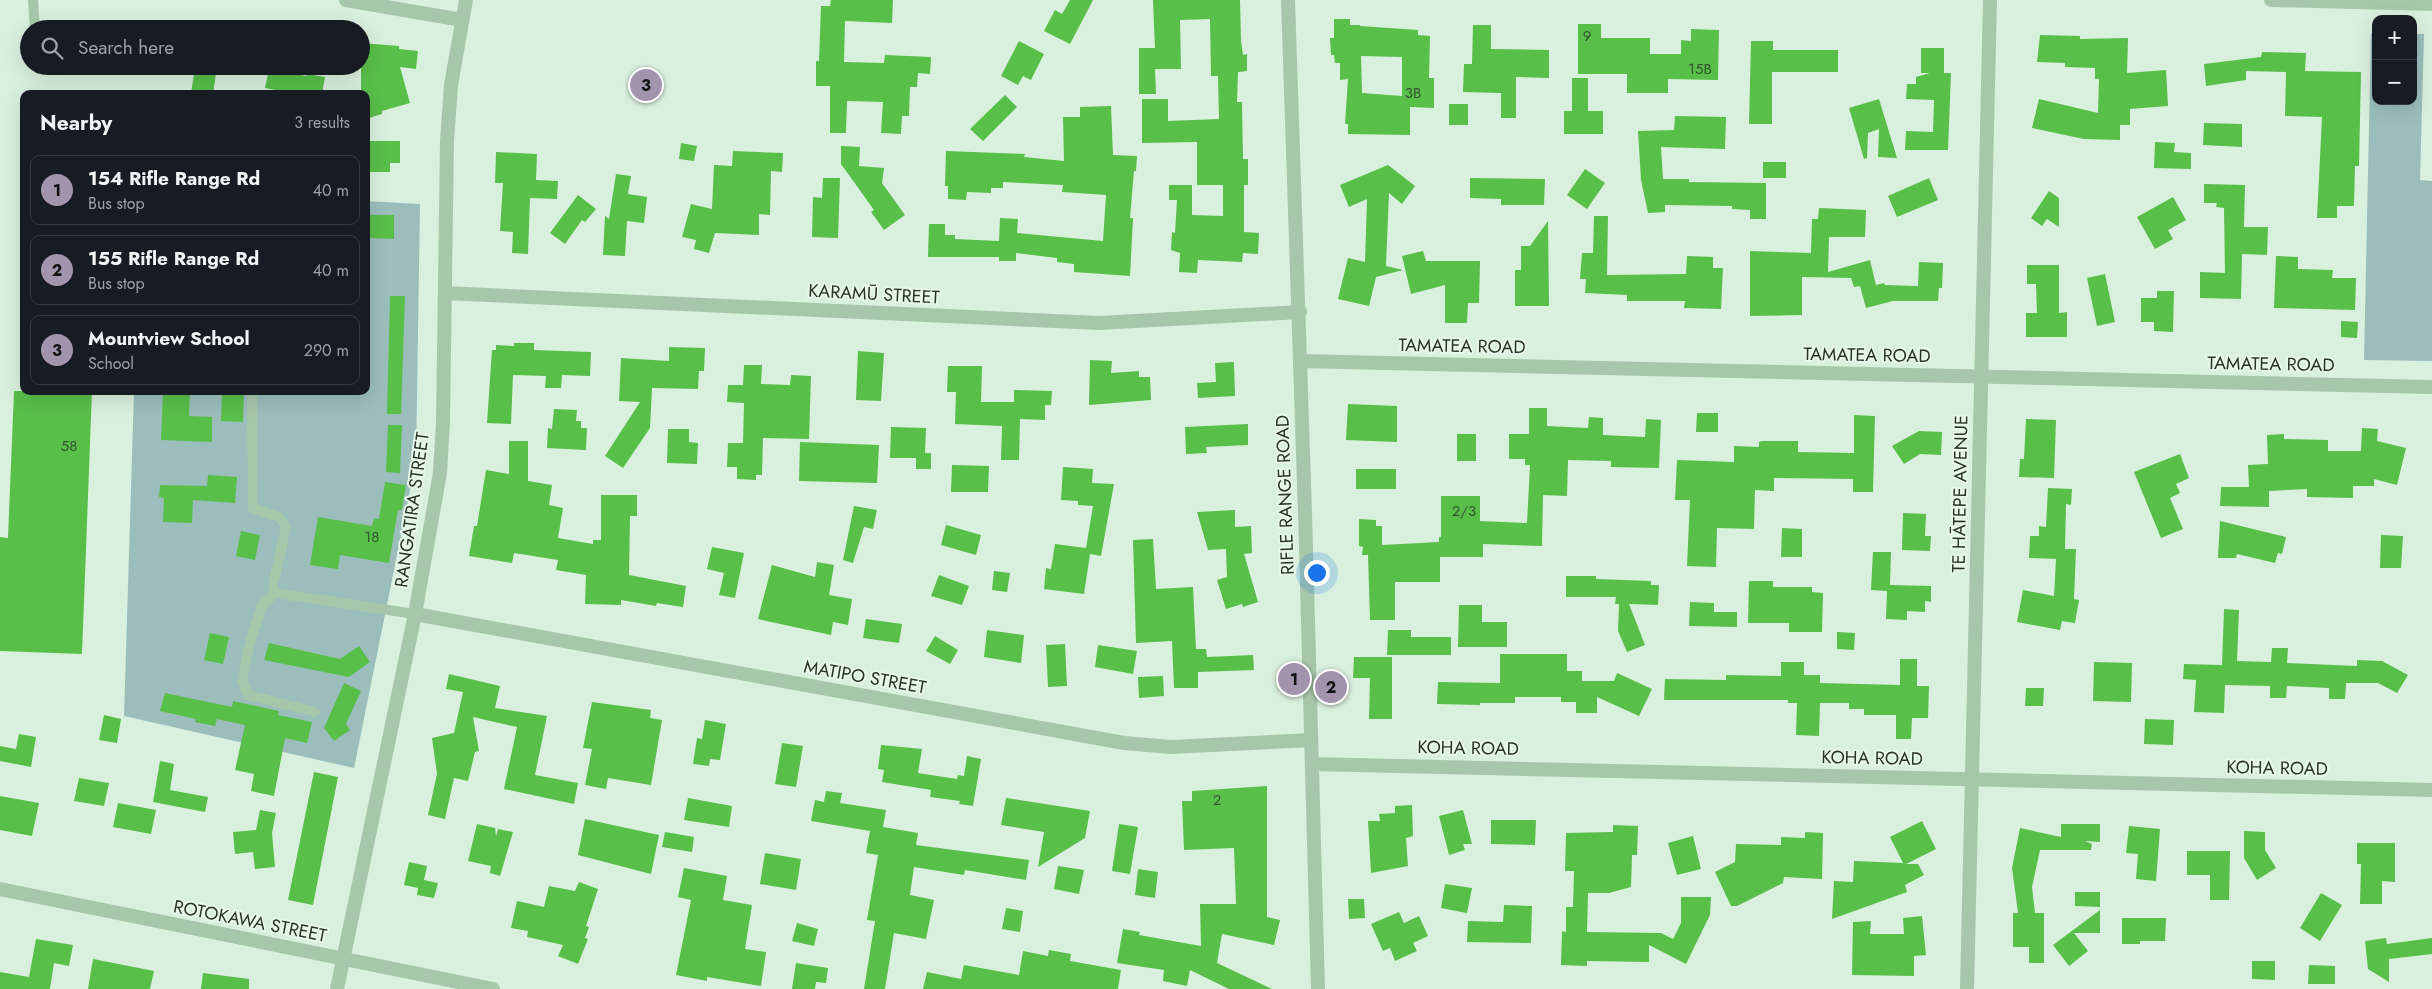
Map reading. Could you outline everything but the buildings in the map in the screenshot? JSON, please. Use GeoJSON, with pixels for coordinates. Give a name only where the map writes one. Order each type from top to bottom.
{"type":"FeatureCollection","features":[{"type":"Feature","properties":{"kind":"street"},"geometry":{"type":"LineString","coordinates":[[346,0],[462,20]]}},
{"type":"Feature","properties":{"kind":"street","name":"RANGATIRA STREET"},"geometry":{"type":"LineString","coordinates":[[338,989],[415,614],[440,473],[443,422],[447,141],[451,85],[466,0]]}},
{"type":"Feature","properties":{"kind":"street","name":"RIFLE RANGE ROAD"},"geometry":{"type":"LineString","coordinates":[[1288,0],[1300,312],[1318,989]]}},
{"type":"Feature","properties":{"kind":"street","name":"TE HĀTEPE AVENUE"},"geometry":{"type":"LineString","coordinates":[[1967,989],[1990,0]]}},
{"type":"Feature","properties":{"kind":"street"},"geometry":{"type":"LineString","coordinates":[[2271,0],[2432,4]]}},
{"type":"Feature","properties":{"kind":"street","name":"KARAMŪ STREET"},"geometry":{"type":"LineString","coordinates":[[445,293],[1099,323],[1300,312]]}},
{"type":"Feature","properties":{"kind":"street","name":"TAMATEA ROAD"},"geometry":{"type":"LineString","coordinates":[[1300,361],[2432,386]]}},
{"type":"Feature","properties":{"kind":"street","name":"MATIPO STREET"},"geometry":{"type":"LineString","coordinates":[[415,614],[1124,743],[1172,747],[1311,740]]}},
{"type":"Feature","properties":{"kind":"street","name":"KOHA ROAD"},"geometry":{"type":"LineString","coordinates":[[1312,764],[2432,790]]}},
{"type":"Feature","properties":{"kind":"street","name":"ROTOKAWA STREET"},"geometry":{"type":"LineString","coordinates":[[0,889],[492,989]]}},
{"type":"Feature","properties":{"kind":"lane"},"geometry":{"type":"LineString","coordinates":[[33,0],[34,20]]}},
{"type":"Feature","properties":{"kind":"lane"},"geometry":{"type":"LineString","coordinates":[[252,395],[253,509],[278,517],[286,527],[272,585],[275,593]]}},
{"type":"Feature","properties":{"kind":"lane"},"geometry":{"type":"LineString","coordinates":[[275,593],[415,614]]}},
{"type":"Feature","properties":{"kind":"lane"},"geometry":{"type":"LineString","coordinates":[[275,593],[261,606],[248,651],[242,682],[248,695],[315,712]]}},
{"type":"Feature","properties":{"kind":"shaded area"},"geometry":{"type":"Polygon","coordinates":[[[2371,33],[2372,105],[2417,105],[2417,34],[2424,34],[2420,180],[2432,181],[2432,361],[2364,360],[2371,33]]]}},
{"type":"Feature","properties":{"kind":"shaded area"},"geometry":{"type":"Polygon","coordinates":[[[370,201],[420,204],[416,461],[354,768],[124,716],[134,395],[370,395],[370,201]]]}},
{"type":"Feature","properties":{"kind":"place","name":"Mountview School"},"geometry":{"type":"Point","coordinates":[646,85]}},
{"type":"Feature","properties":{"kind":"place","name":"154 Rifle Range Rd"},"geometry":{"type":"Point","coordinates":[1294,679]}},
{"type":"Feature","properties":{"kind":"place","name":"155 Rifle Range Rd"},"geometry":{"type":"Point","coordinates":[1331,687]}}]}
